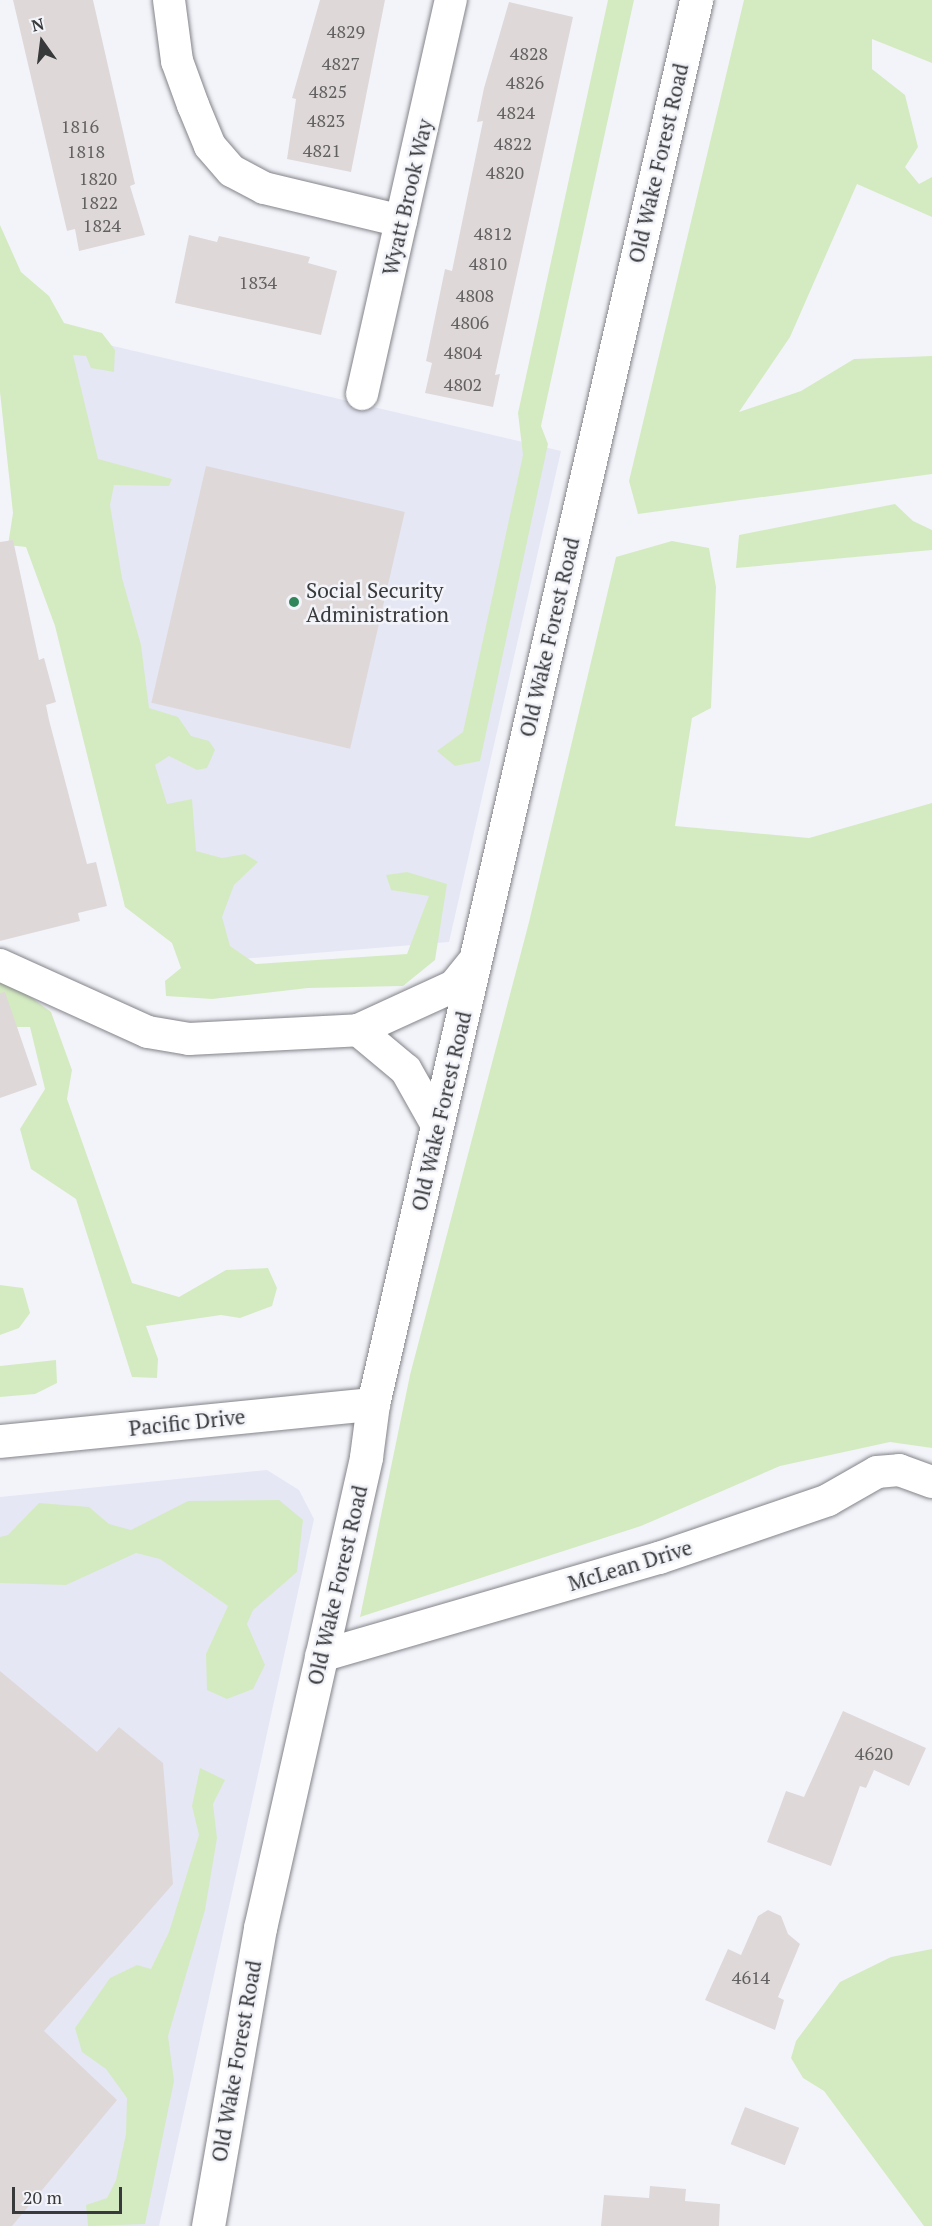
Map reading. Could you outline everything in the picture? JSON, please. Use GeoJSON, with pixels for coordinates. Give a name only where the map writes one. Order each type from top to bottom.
{"type":"FeatureCollection","features":[{"type":"Feature","properties":{"kind":"street"},"geometry":{"type":"LineString","coordinates":[[169,0],[177,61],[193,105],[210,146],[232,171],[264,188],[401,221]]}},
{"type":"Feature","properties":{"kind":"street","name":"Wyatt Brook Way"},"geometry":{"type":"LineString","coordinates":[[362,394],[451,0]]}},
{"type":"Feature","properties":{"kind":"street","name":"Old Wake Forest Road"},"geometry":{"type":"LineString","coordinates":[[208,2226],[251,1973],[366,1457],[373,1404],[696,0]]}},
{"type":"Feature","properties":{"kind":"street"},"geometry":{"type":"LineString","coordinates":[[0,965],[148,1032],[189,1039],[358,1030],[454,987],[475,960]]}},
{"type":"Feature","properties":{"kind":"street"},"geometry":{"type":"LineString","coordinates":[[358,1030],[406,1070],[437,1125]]}},
{"type":"Feature","properties":{"kind":"street","name":"Pacific Drive"},"geometry":{"type":"LineString","coordinates":[[0,1441],[373,1404]]}},
{"type":"Feature","properties":{"kind":"street","name":"McLean Drive"},"geometry":{"type":"LineString","coordinates":[[321,1656],[659,1558],[828,1500],[878,1472],[899,1470],[932,1482]]}},
{"type":"Feature","properties":{"kind":"shaded area"},"geometry":{"type":"Polygon","coordinates":[[[28,326],[561,451],[449,942],[192,963],[28,326]]]}},
{"type":"Feature","properties":{"kind":"shaded area"},"geometry":{"type":"Polygon","coordinates":[[[267,1470],[299,1490],[314,1519],[159,2226],[0,2226],[0,1497],[267,1470]]]}},
{"type":"Feature","properties":{"kind":"green space"},"geometry":{"type":"Polygon","coordinates":[[[608,0],[634,0],[541,426],[548,444],[480,761],[455,766],[437,751],[463,732],[523,455],[518,413],[608,0]]]}},
{"type":"Feature","properties":{"kind":"green space"},"geometry":{"type":"Polygon","coordinates":[[[744,0],[932,0],[932,63],[872,39],[872,69],[905,95],[918,147],[905,167],[919,184],[932,177],[932,217],[857,184],[790,337],[739,412],[801,391],[854,359],[932,356],[932,474],[638,514],[629,481],[744,0]]]}},
{"type":"Feature","properties":{"kind":"green space"},"geometry":{"type":"Polygon","coordinates":[[[0,225],[21,272],[49,296],[64,323],[102,333],[115,350],[114,372],[91,368],[86,356],[73,355],[98,459],[172,479],[169,486],[114,485],[110,505],[122,578],[141,645],[149,708],[178,717],[191,736],[209,741],[215,750],[207,768],[197,770],[169,756],[155,765],[167,804],[192,799],[196,851],[222,858],[245,854],[258,862],[234,885],[222,917],[230,946],[256,964],[407,954],[429,896],[391,890],[386,875],[407,872],[447,884],[435,960],[403,986],[308,988],[212,999],[166,996],[165,981],[181,968],[172,943],[125,907],[55,626],[26,547],[8,545],[13,513],[0,392],[0,225]]]}},
{"type":"Feature","properties":{"kind":"green space"},"geometry":{"type":"Polygon","coordinates":[[[895,504],[913,521],[932,530],[932,550],[736,568],[739,535],[895,504]]]}},
{"type":"Feature","properties":{"kind":"green space"},"geometry":{"type":"Polygon","coordinates":[[[672,541],[709,548],[716,587],[711,708],[692,718],[675,826],[809,838],[932,803],[932,1448],[890,1442],[780,1466],[641,1526],[360,1617],[410,1375],[529,922],[616,557],[672,541]]]}},
{"type":"Feature","properties":{"kind":"green space"},"geometry":{"type":"Polygon","coordinates":[[[0,982],[17,987],[51,1012],[72,1070],[67,1099],[132,1283],[179,1297],[226,1270],[268,1268],[277,1288],[272,1306],[240,1318],[221,1315],[146,1326],[158,1359],[157,1378],[132,1377],[76,1199],[31,1169],[20,1129],[45,1089],[30,1027],[0,1027],[0,982]]]}},
{"type":"Feature","properties":{"kind":"green space"},"geometry":{"type":"Polygon","coordinates":[[[0,1285],[23,1288],[30,1313],[19,1328],[0,1335],[0,1285]]]}},
{"type":"Feature","properties":{"kind":"green space"},"geometry":{"type":"Polygon","coordinates":[[[56,1360],[57,1383],[35,1394],[0,1397],[0,1366],[56,1360]]]}},
{"type":"Feature","properties":{"kind":"green space"},"geometry":{"type":"Polygon","coordinates":[[[279,1500],[303,1520],[297,1572],[253,1610],[247,1624],[265,1665],[253,1689],[227,1699],[207,1690],[206,1654],[228,1606],[160,1559],[136,1553],[66,1585],[0,1583],[0,1537],[8,1535],[39,1503],[89,1507],[109,1524],[131,1530],[188,1501],[279,1500]]]}},
{"type":"Feature","properties":{"kind":"green space"},"geometry":{"type":"Polygon","coordinates":[[[200,1768],[225,1780],[213,1804],[217,1838],[205,1910],[168,2036],[174,2081],[145,2224],[88,2226],[86,2205],[107,2198],[116,2180],[126,2134],[127,2098],[106,2069],[82,2052],[75,2028],[110,1978],[137,1965],[151,1969],[169,1932],[199,1835],[192,1806],[200,1768]]]}},
{"type":"Feature","properties":{"kind":"green space"},"geometry":{"type":"Polygon","coordinates":[[[932,1949],[932,2226],[924,2226],[824,2091],[803,2078],[791,2058],[796,2041],[840,1982],[891,1957],[932,1949]]]}},
{"type":"Feature","properties":{"kind":"building"},"geometry":{"type":"Polygon","coordinates":[[[13,0],[93,0],[135,184],[130,186],[145,235],[79,251],[75,229],[67,231],[13,0]]]}},
{"type":"Feature","properties":{"kind":"building"},"geometry":{"type":"Polygon","coordinates":[[[320,0],[385,0],[351,172],[287,159],[296,99],[292,98],[320,0]]]}},
{"type":"Feature","properties":{"kind":"building"},"geometry":{"type":"Polygon","coordinates":[[[509,2],[573,17],[495,375],[500,374],[493,407],[425,393],[432,363],[426,361],[445,269],[452,271],[483,121],[477,122],[484,88],[509,2]]]}},
{"type":"Feature","properties":{"kind":"building"},"geometry":{"type":"Polygon","coordinates":[[[189,235],[217,242],[219,236],[310,257],[308,263],[337,271],[321,335],[175,303],[189,235]]]}},
{"type":"Feature","properties":{"kind":"building"},"geometry":{"type":"Polygon","coordinates":[[[206,466],[405,512],[350,749],[151,703],[206,466]]]}},
{"type":"Feature","properties":{"kind":"building"},"geometry":{"type":"Polygon","coordinates":[[[13,540],[39,660],[44,658],[56,702],[46,705],[49,720],[87,864],[96,862],[107,906],[78,913],[80,921],[0,941],[0,542],[13,540]]]}},
{"type":"Feature","properties":{"kind":"building"},"geometry":{"type":"Polygon","coordinates":[[[5,992],[37,1085],[0,1098],[0,993],[5,992]]]}},
{"type":"Feature","properties":{"kind":"building"},"geometry":{"type":"Polygon","coordinates":[[[0,1671],[97,1752],[119,1727],[163,1763],[173,1884],[44,2031],[117,2100],[12,2226],[0,2226],[0,1671]]]}},
{"type":"Feature","properties":{"kind":"building"},"geometry":{"type":"Polygon","coordinates":[[[843,1711],[926,1748],[909,1786],[874,1770],[866,1788],[860,1786],[831,1866],[767,1842],[786,1791],[804,1797],[843,1711]]]}},
{"type":"Feature","properties":{"kind":"building"},"geometry":{"type":"Polygon","coordinates":[[[768,1910],[781,1916],[788,1934],[800,1944],[778,1997],[784,2000],[775,2030],[705,2000],[728,1949],[741,1955],[758,1916],[768,1910]]]}},
{"type":"Feature","properties":{"kind":"building"},"geometry":{"type":"Polygon","coordinates":[[[745,2107],[799,2128],[785,2165],[731,2144],[745,2107]]]}},
{"type":"Feature","properties":{"kind":"building"},"geometry":{"type":"Polygon","coordinates":[[[650,2186],[686,2189],[685,2201],[720,2204],[719,2226],[601,2226],[604,2195],[649,2198],[650,2186]]]}},
{"type":"Feature","properties":{"kind":"place","name":"Social Security Administration"},"geometry":{"type":"Point","coordinates":[294,602]}}]}
